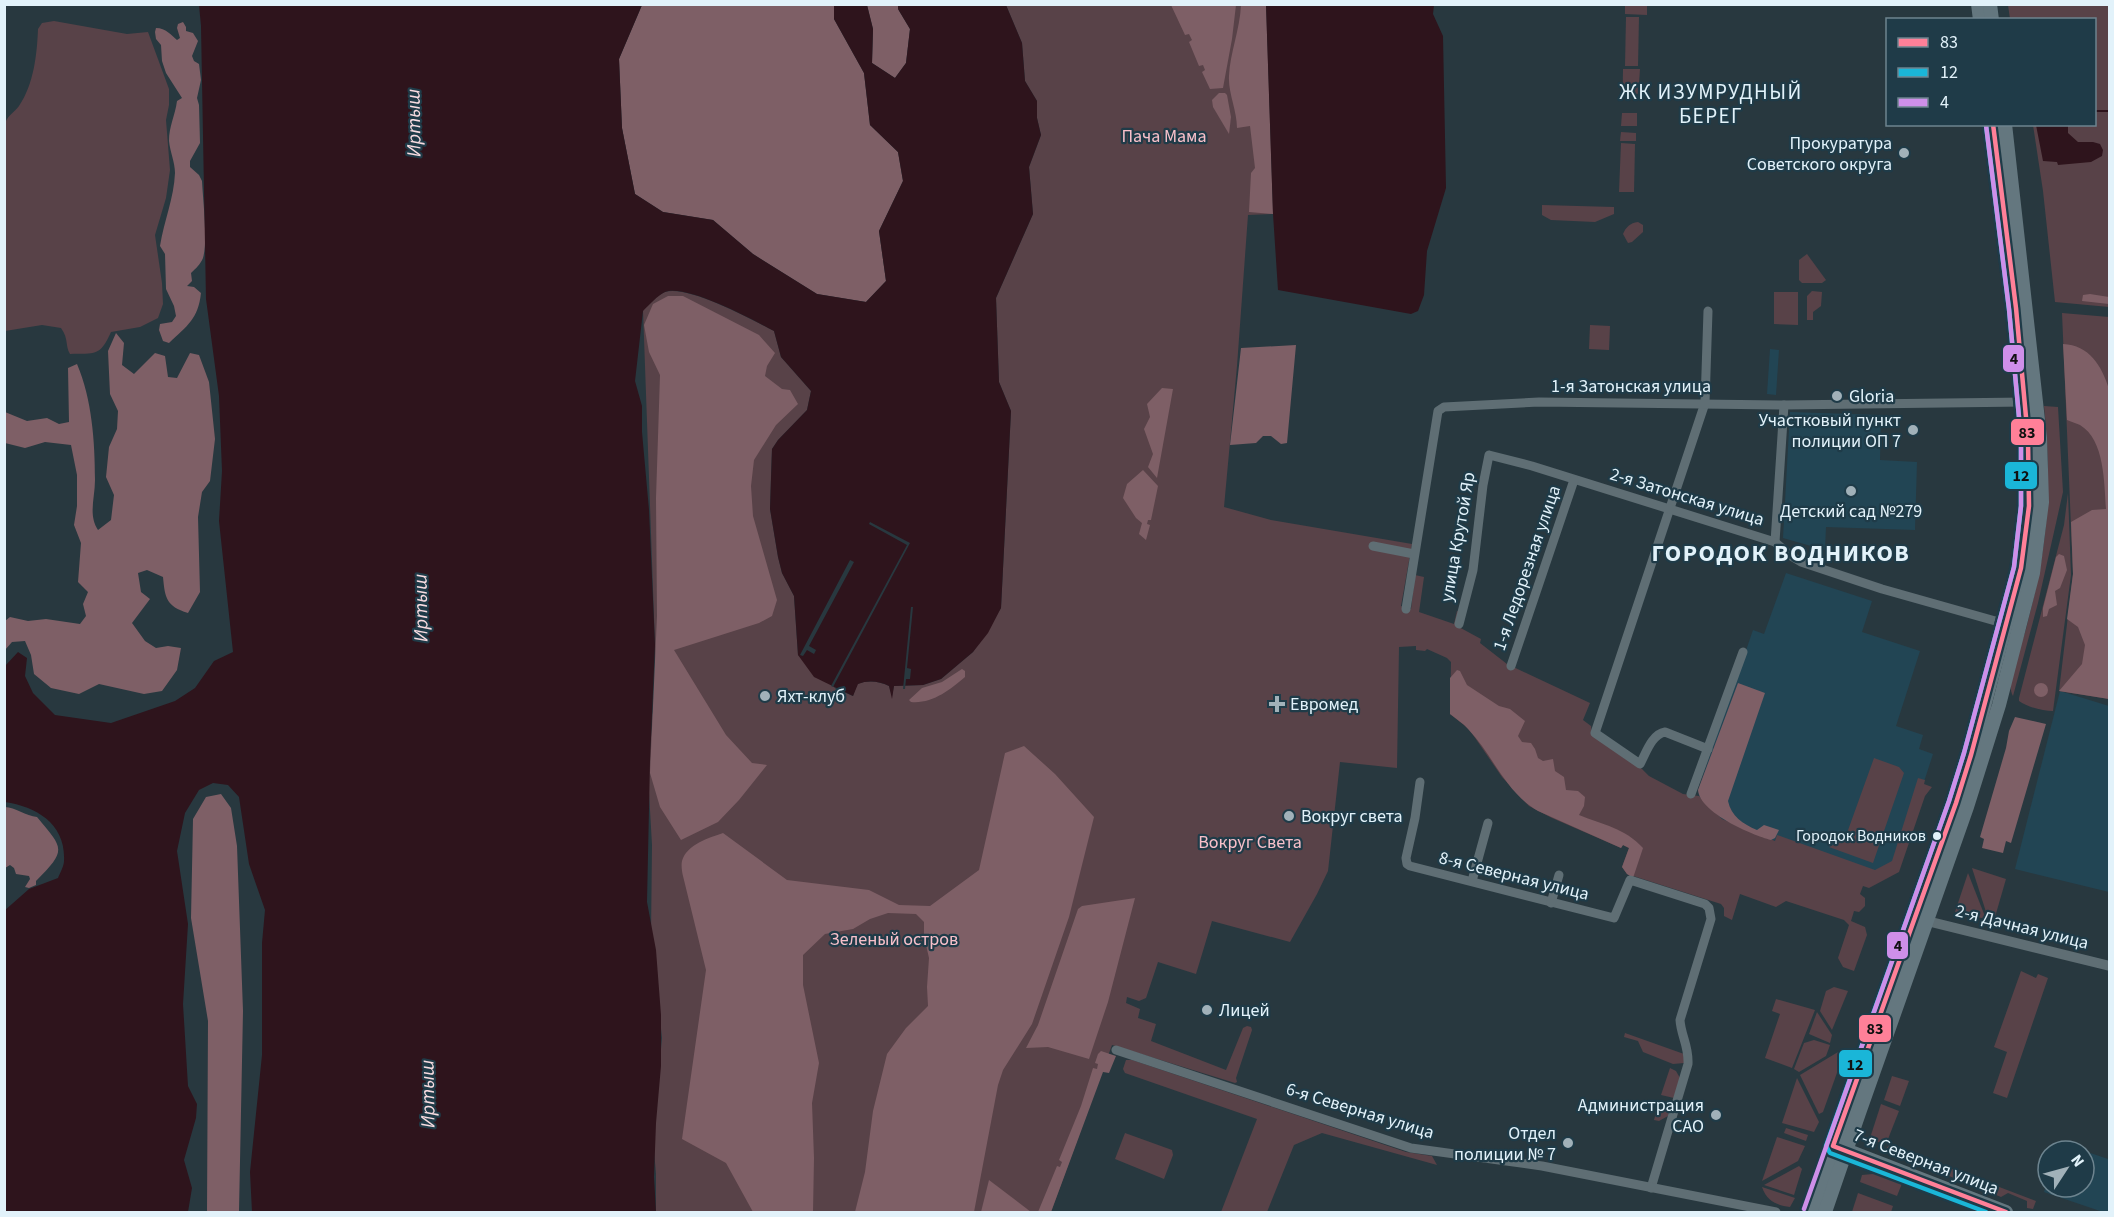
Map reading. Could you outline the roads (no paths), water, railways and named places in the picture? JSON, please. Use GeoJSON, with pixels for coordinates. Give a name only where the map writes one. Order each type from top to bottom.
{"type":"FeatureCollection","features":[{"type":"Feature","properties":{"kind":"main road"},"geometry":{"type":"LineString","coordinates":[[1825,1212],[1840,1148],[1956,803],[1992,704],[2033,573],[2039,530],[2042,473],[1993,126]]}},
{"type":"Feature","properties":{"kind":"main road"},"geometry":{"type":"LineString","coordinates":[[1811,1212],[1840,1148],[1927,921],[1967,807],[1992,704],[2006,624],[2021,568],[2029,506],[2028,439],[2031,402],[2005,126]]}},
{"type":"Feature","properties":{"kind":"main road","name":"7-я Северная улица"},"geometry":{"type":"LineString","coordinates":[[1840,1148],[2006,1212]]}},
{"type":"Feature","properties":{"kind":"street"},"geometry":{"type":"LineString","coordinates":[[1708,311],[1705,403],[1595,733],[1640,764],[1660,733],[1665,732],[1708,749]]}},
{"type":"Feature","properties":{"kind":"street","name":"1-я Затонская улица"},"geometry":{"type":"LineString","coordinates":[[1406,609],[1434,431],[1440,409],[1485,404],[1539,402],[1784,405],[2031,402]]}},
{"type":"Feature","properties":{"kind":"street"},"geometry":{"type":"LineString","coordinates":[[1775,542],[1784,405]]}},
{"type":"Feature","properties":{"kind":"street","name":"2-я Затонская улица"},"geometry":{"type":"LineString","coordinates":[[1489,455],[1532,466],[1775,542],[1800,562],[1882,589],[2006,624]]}},
{"type":"Feature","properties":{"kind":"street","name":"улица Крутой Яр"},"geometry":{"type":"LineString","coordinates":[[1460,624],[1473,570],[1483,485],[1489,455]]}},
{"type":"Feature","properties":{"kind":"street","name":"1-я Ледорезная улица"},"geometry":{"type":"LineString","coordinates":[[1510,666],[1574,480]]}},
{"type":"Feature","properties":{"kind":"street"},"geometry":{"type":"LineString","coordinates":[[1374,546],[1414,554]]}},
{"type":"Feature","properties":{"kind":"street"},"geometry":{"type":"LineString","coordinates":[[1691,794],[1743,651]]}},
{"type":"Feature","properties":{"kind":"street","name":"8-я Северная улица"},"geometry":{"type":"LineString","coordinates":[[1419,782],[1407,864],[1410,866],[1614,918],[1630,880],[1705,904],[1709,908],[1711,919],[1680,1020],[1688,1045],[1688,1064],[1651,1188]]}},
{"type":"Feature","properties":{"kind":"street"},"geometry":{"type":"LineString","coordinates":[[1472,881],[1488,823]]}},
{"type":"Feature","properties":{"kind":"street"},"geometry":{"type":"LineString","coordinates":[[1551,903],[1559,875]]}},
{"type":"Feature","properties":{"kind":"street","name":"2-я Дачная улица"},"geometry":{"type":"LineString","coordinates":[[1927,921],[2109,966]]}},
{"type":"Feature","properties":{"kind":"street","name":"6-я Северная улица"},"geometry":{"type":"LineString","coordinates":[[1116,1050],[1411,1148],[1542,1166],[1776,1212]]}},
{"type":"Feature","properties":{"kind":"water","name":"Иртыш"},"geometry":{"type":"Polygon","coordinates":[[[199,5],[642,5],[619,59],[622,128],[635,194],[663,212],[713,220],[753,254],[817,294],[866,302],[886,281],[879,231],[903,181],[898,152],[870,125],[864,73],[834,19],[834,5],[867,5],[873,29],[872,63],[895,78],[906,63],[910,29],[898,5],[1006,5],[1022,43],[1025,81],[1037,101],[1037,118],[1041,135],[1029,167],[1033,214],[996,298],[999,382],[1011,411],[1001,608],[988,633],[973,652],[941,679],[923,685],[894,686],[892,699],[889,686],[881,683],[858,684],[853,696],[814,677],[798,655],[794,596],[782,573],[770,509],[772,449],[807,410],[811,391],[781,357],[774,331],[736,312],[704,298],[675,291],[662,293],[643,311],[635,381],[642,406],[655,645],[647,902],[656,950],[661,1015],[661,1066],[654,1177],[656,1212],[252,1212],[250,1172],[262,1055],[262,943],[265,910],[249,864],[239,797],[228,785],[213,783],[199,790],[185,813],[177,851],[188,924],[183,1004],[188,1086],[197,1104],[196,1118],[184,1160],[192,1188],[188,1212],[5,1212],[4,911],[29,889],[58,878],[64,861],[63,848],[55,827],[28,808],[5,802],[5,666],[18,652],[27,658],[25,676],[33,693],[55,715],[111,723],[175,701],[195,688],[214,661],[233,652],[219,521],[222,471],[219,396],[206,299],[199,5]]]}},
{"type":"Feature","properties":{"kind":"water"},"geometry":{"type":"Polygon","coordinates":[[[1266,5],[1434,5],[1433,14],[1443,36],[1446,188],[1427,251],[1424,295],[1418,311],[1411,314],[1278,290],[1266,5]]]}},
{"type":"Feature","properties":{"kind":"water"},"geometry":{"type":"Polygon","coordinates":[[[2036,126],[2068,126],[2068,133],[2078,142],[2100,144],[2103,150],[2102,156],[2091,162],[2058,165],[2057,162],[2043,161],[2036,126]]]}},
{"type":"Feature","properties":{"kind":"waterway"},"geometry":{"type":"LineString","coordinates":[[2096,111],[2110,111]]}},
{"type":"Feature","properties":{"kind":"place","name":"Прокуратура Советского округа"},"geometry":{"type":"Point","coordinates":[1904,153]}},
{"type":"Feature","properties":{"kind":"place","name":"Gloria"},"geometry":{"type":"Point","coordinates":[1837,396]}},
{"type":"Feature","properties":{"kind":"place","name":"Участковый пункт полиции ОП 7"},"geometry":{"type":"Point","coordinates":[1913,430]}},
{"type":"Feature","properties":{"kind":"place","name":"Детский сад №279"},"geometry":{"type":"Point","coordinates":[1851,491]}},
{"type":"Feature","properties":{"kind":"place","name":"Яхт-клуб"},"geometry":{"type":"Point","coordinates":[765,696]}},
{"type":"Feature","properties":{"kind":"place","name":"Евромед"},"geometry":{"type":"Point","coordinates":[1277,704]}},
{"type":"Feature","properties":{"kind":"place","name":"Вокруг света"},"geometry":{"type":"Point","coordinates":[1289,816]}},
{"type":"Feature","properties":{"kind":"place","name":"Городок Водников"},"geometry":{"type":"Point","coordinates":[1937,836]}},
{"type":"Feature","properties":{"kind":"place","name":"Лицей"},"geometry":{"type":"Point","coordinates":[1207,1010]}},
{"type":"Feature","properties":{"kind":"place","name":"Администрация САО"},"geometry":{"type":"Point","coordinates":[1716,1115]}},
{"type":"Feature","properties":{"kind":"place","name":"Отдел полиции № 7"},"geometry":{"type":"Point","coordinates":[1568,1143]}},
{"type":"Feature","properties":{"kind":"district","name":"ЖК ИЗУМРУДНЫЙ БЕРЕГ"},"geometry":{"type":"Point","coordinates":[1711,104]}},
{"type":"Feature","properties":{"kind":"district","name":"ГОРОДОК ВОДНИКОВ"},"geometry":{"type":"Point","coordinates":[1781,553]}},
{"type":"Feature","properties":{"kind":"park label","name":"Пача Мама"},"geometry":{"type":"Point","coordinates":[1164,136]}},
{"type":"Feature","properties":{"kind":"park label","name":"Вокруг Света"},"geometry":{"type":"Point","coordinates":[1250,842]}},
{"type":"Feature","properties":{"kind":"park label","name":"Зеленый остров"},"geometry":{"type":"Point","coordinates":[894,939]}}]}
